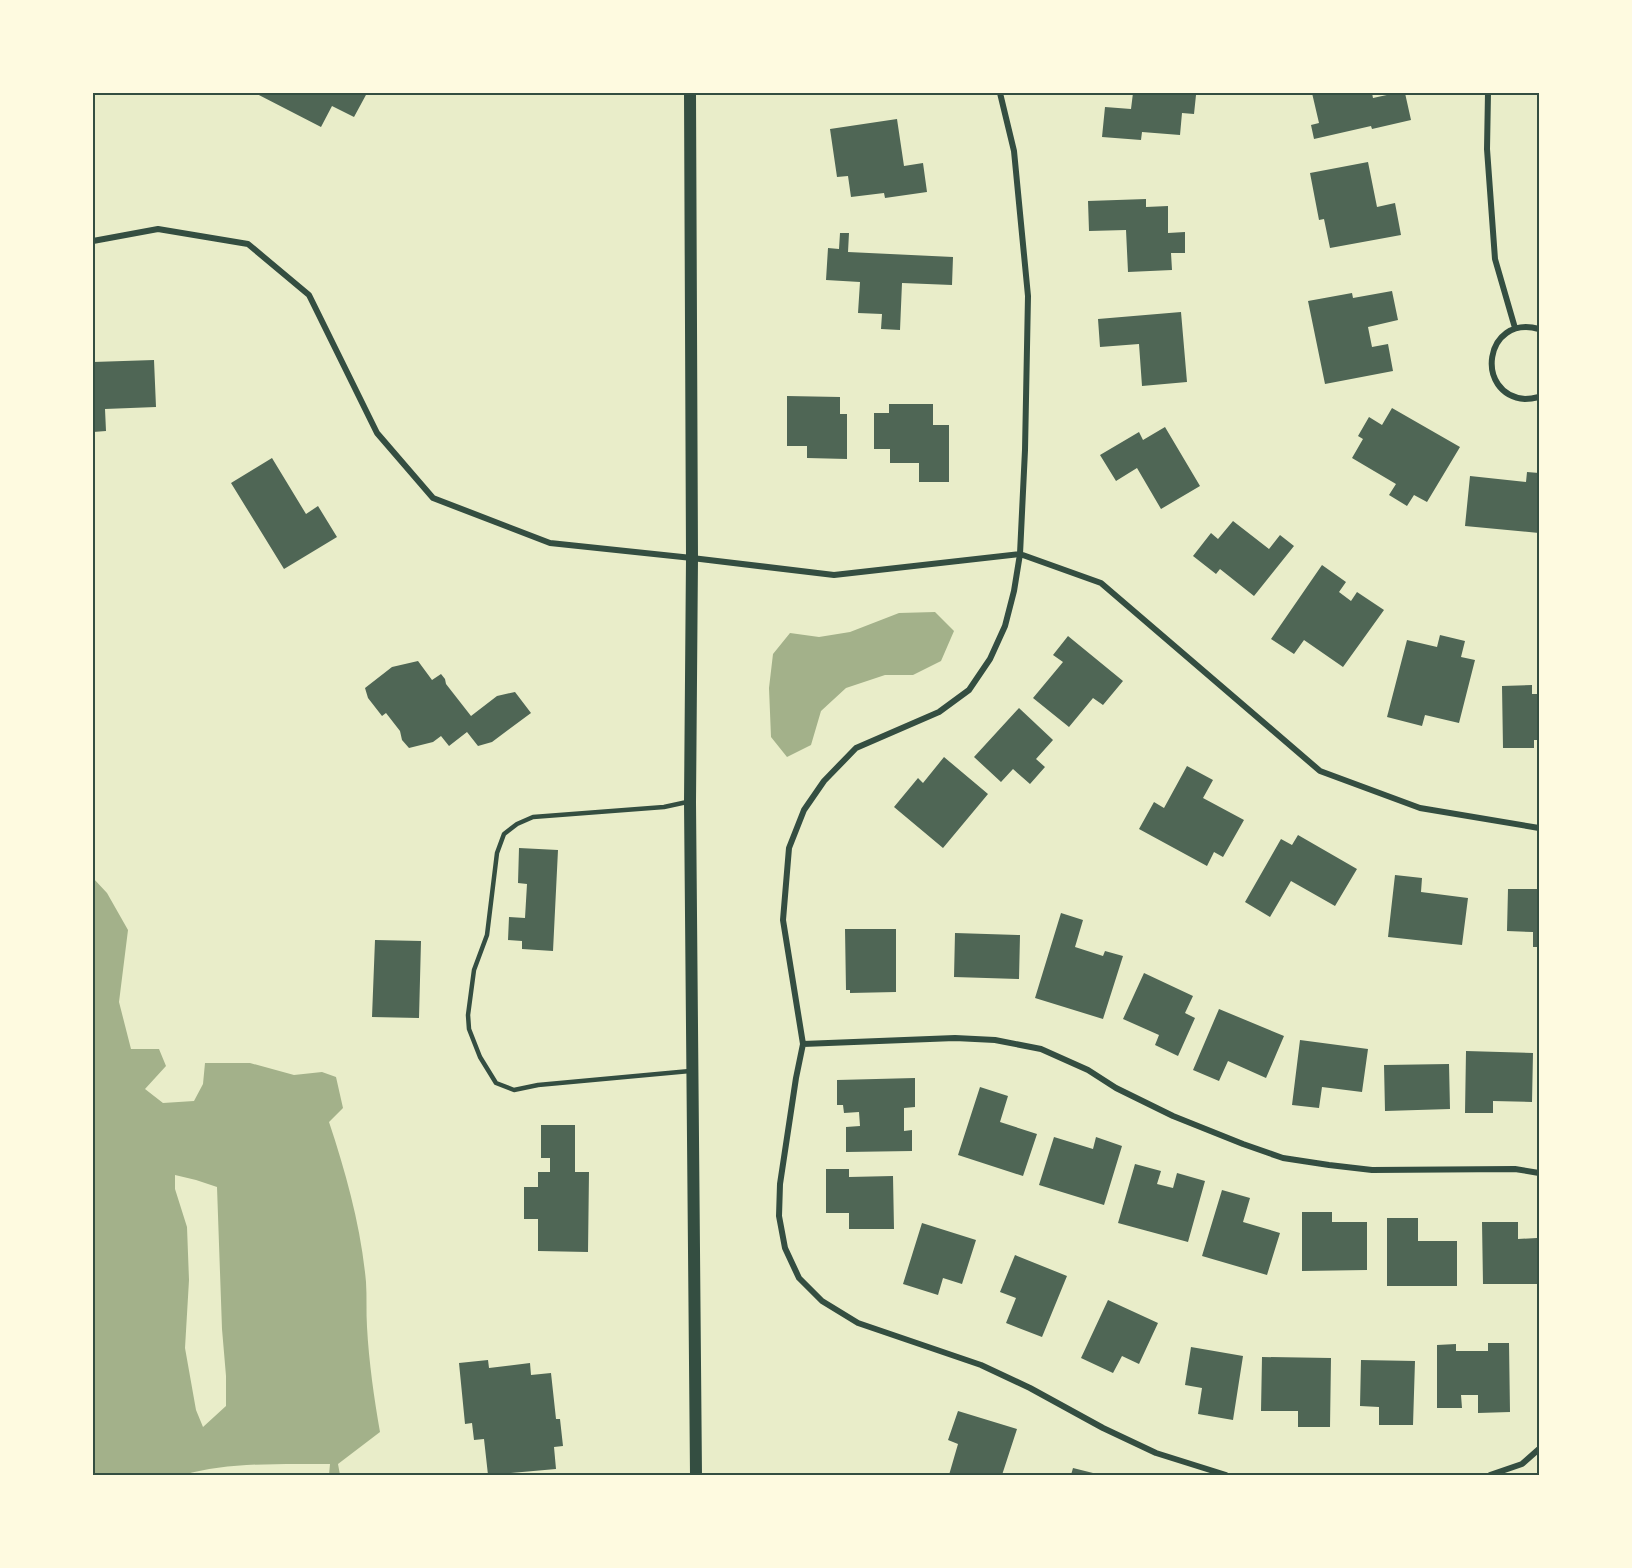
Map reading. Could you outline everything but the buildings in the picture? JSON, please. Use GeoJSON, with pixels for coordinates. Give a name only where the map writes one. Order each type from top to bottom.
{"type":"FeatureCollection","features":[{"type":"Feature","properties":{"kind":"main road"},"geometry":{"type":"LineString","coordinates":[[690,93],[692,558],[690,802],[696,1475]]}},
{"type":"Feature","properties":{"kind":"street"},"geometry":{"type":"LineString","coordinates":[[1000,93],[1014,151],[1028,296],[1025,450],[1020,554],[1014,591],[1005,626],[990,659],[969,690],[939,712],[856,748],[824,781],[804,810],[789,848],[783,920],[802,1044],[780,1184],[778,1216],[785,1248],[799,1278],[822,1301],[858,1323],[981,1365],[1156,1453],[1226,1475]]}},
{"type":"Feature","properties":{"kind":"street"},"geometry":{"type":"LineString","coordinates":[[1488,93],[1487,149],[1495,259],[1515,328]]}},
{"type":"Feature","properties":{"kind":"street"},"geometry":{"type":"LineString","coordinates":[[93,241],[158,229],[248,244],[309,295],[377,433],[433,498],[549,543],[834,575],[1020,554],[1101,583],[1320,771],[1420,807],[1539,828]]}},
{"type":"Feature","properties":{"kind":"street"},"geometry":{"type":"LineString","coordinates":[[1539,329],[1530,326],[1515,328],[1503,335],[1495,346],[1491,360],[1493,374],[1500,387],[1511,395],[1525,399],[1539,397]]}},
{"type":"Feature","properties":{"kind":"street"},"geometry":{"type":"LineString","coordinates":[[802,1044],[955,1038],[996,1040],[1041,1049],[1088,1070],[1116,1088],[1173,1116],[1283,1158],[1372,1170],[1515,1169],[1539,1173]]}},
{"type":"Feature","properties":{"kind":"street"},"geometry":{"type":"LineString","coordinates":[[1490,1475],[1522,1464],[1539,1449]]}},
{"type":"Feature","properties":{"kind":"lane"},"geometry":{"type":"LineString","coordinates":[[690,802],[664,807],[533,817],[517,824],[504,834],[497,853],[487,935],[474,970],[468,1015],[469,1029],[480,1057],[496,1083],[514,1090],[538,1085],[692,1071]]}},
{"type":"Feature","properties":{"kind":"shaded area"},"geometry":{"type":"Polygon","coordinates":[[[935,612],[954,631],[941,661],[913,675],[885,675],[846,688],[821,711],[811,745],[787,757],[771,737],[769,688],[773,654],[790,633],[819,637],[850,632],[899,613],[935,612]]]}},
{"type":"Feature","properties":{"kind":"shaded area"},"geometry":{"type":"Polygon","coordinates":[[[93,878],[107,893],[128,930],[119,1002],[131,1049],[159,1049],[166,1066],[145,1089],[163,1103],[194,1101],[203,1084],[205,1063],[250,1063],[294,1075],[322,1072],[336,1077],[343,1108],[329,1122],[357,1221],[366,1282],[369,1354],[380,1432],[338,1464],[340,1475],[329,1475],[330,1464],[294,1464],[237,1466],[184,1475],[93,1475],[93,878]],[[175,1175],[175,1189],[187,1227],[189,1280],[185,1348],[196,1410],[203,1427],[226,1406],[226,1376],[217,1187],[175,1175]]]}}]}
